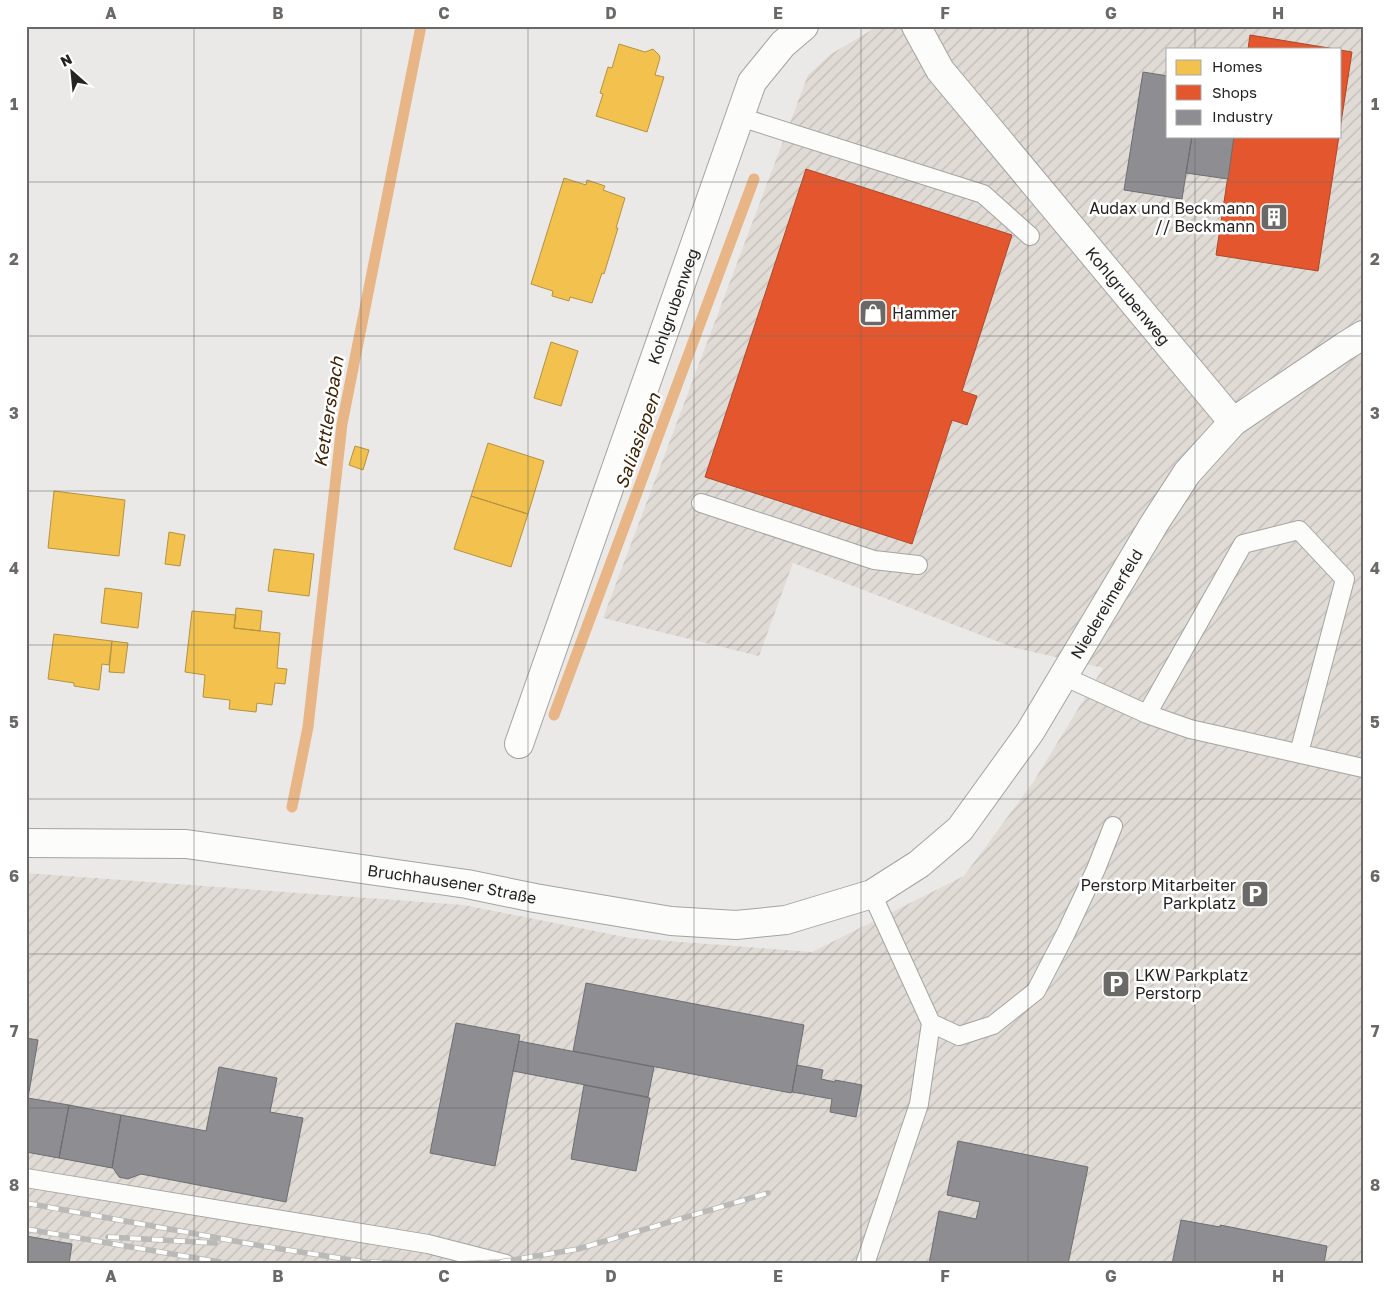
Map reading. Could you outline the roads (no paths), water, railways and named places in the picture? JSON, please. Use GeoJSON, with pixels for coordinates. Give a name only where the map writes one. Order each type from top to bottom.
{"type":"FeatureCollection","features":[{"type":"Feature","properties":{"kind":"street","name":"Kohlgrubenweg"},"geometry":{"type":"LineString","coordinates":[[519,744],[752,82],[783,44],[804,26]]}},
{"type":"Feature","properties":{"kind":"street","name":"Kohlgrubenweg"},"geometry":{"type":"LineString","coordinates":[[916,26],[940,70],[1233,422]]}},
{"type":"Feature","properties":{"kind":"street","name":"Niedereimerfeld"},"geometry":{"type":"LineString","coordinates":[[872,894],[919,864],[960,829],[1030,732],[1154,524],[1187,473],[1233,422],[1363,335]]}},
{"type":"Feature","properties":{"kind":"street","name":"Bruchhausener Straße"},"geometry":{"type":"LineString","coordinates":[[26,843],[186,844],[467,884],[535,898],[671,921],[736,925],[786,920],[872,894]]}},
{"type":"Feature","properties":{"kind":"lane"},"geometry":{"type":"LineString","coordinates":[[740,117],[983,194],[1030,236]]}},
{"type":"Feature","properties":{"kind":"lane"},"geometry":{"type":"LineString","coordinates":[[701,503],[874,560],[918,565]]}},
{"type":"Feature","properties":{"kind":"lane"},"geometry":{"type":"LineString","coordinates":[[1147,714],[1243,544],[1299,530],[1345,579],[1299,753]]}},
{"type":"Feature","properties":{"kind":"lane"},"geometry":{"type":"LineString","coordinates":[[1063,676],[1147,714],[1190,728],[1363,768]]}},
{"type":"Feature","properties":{"kind":"lane"},"geometry":{"type":"LineString","coordinates":[[931,1023],[959,1036],[993,1025],[1036,991],[1096,869],[1113,826]]}},
{"type":"Feature","properties":{"kind":"lane"},"geometry":{"type":"LineString","coordinates":[[865,1264],[918,1104],[931,1023],[872,894]]}},
{"type":"Feature","properties":{"kind":"lane"},"geometry":{"type":"LineString","coordinates":[[26,1178],[428,1244],[506,1264]]}},
{"type":"Feature","properties":{"kind":"waterway","name":"Kettlersbach"},"geometry":{"type":"LineString","coordinates":[[292,807],[308,727],[342,424],[421,26]]}},
{"type":"Feature","properties":{"kind":"waterway","name":"Saliasiepen"},"geometry":{"type":"LineString","coordinates":[[554,715],[754,179]]}},
{"type":"Feature","properties":{"kind":"railway"},"geometry":{"type":"LineString","coordinates":[[456,1264],[500,1262],[578,1249],[768,1193]]}},
{"type":"Feature","properties":{"kind":"railway"},"geometry":{"type":"LineString","coordinates":[[26,1203],[262,1246],[377,1264]]}},
{"type":"Feature","properties":{"kind":"railway"},"geometry":{"type":"LineString","coordinates":[[26,1229],[231,1264]]}},
{"type":"Feature","properties":{"kind":"railway"},"geometry":{"type":"LineString","coordinates":[[108,1237],[215,1243]]}},
{"type":"Feature","properties":{"kind":"railway"},"geometry":{"type":"LineString","coordinates":[[371,1262],[416,1264]]}},
{"type":"Feature","properties":{"kind":"place","name":"Audax und Beckmann // Beckmann"},"geometry":{"type":"Point","coordinates":[1274,217]}},
{"type":"Feature","properties":{"kind":"place","name":"Hammer"},"geometry":{"type":"Point","coordinates":[873,313]}},
{"type":"Feature","properties":{"kind":"place","name":"Perstorp Mitarbeiter Parkplatz"},"geometry":{"type":"Point","coordinates":[1255,894]}},
{"type":"Feature","properties":{"kind":"place","name":"LKW Parkplatz Perstorp"},"geometry":{"type":"Point","coordinates":[1116,984]}}]}
